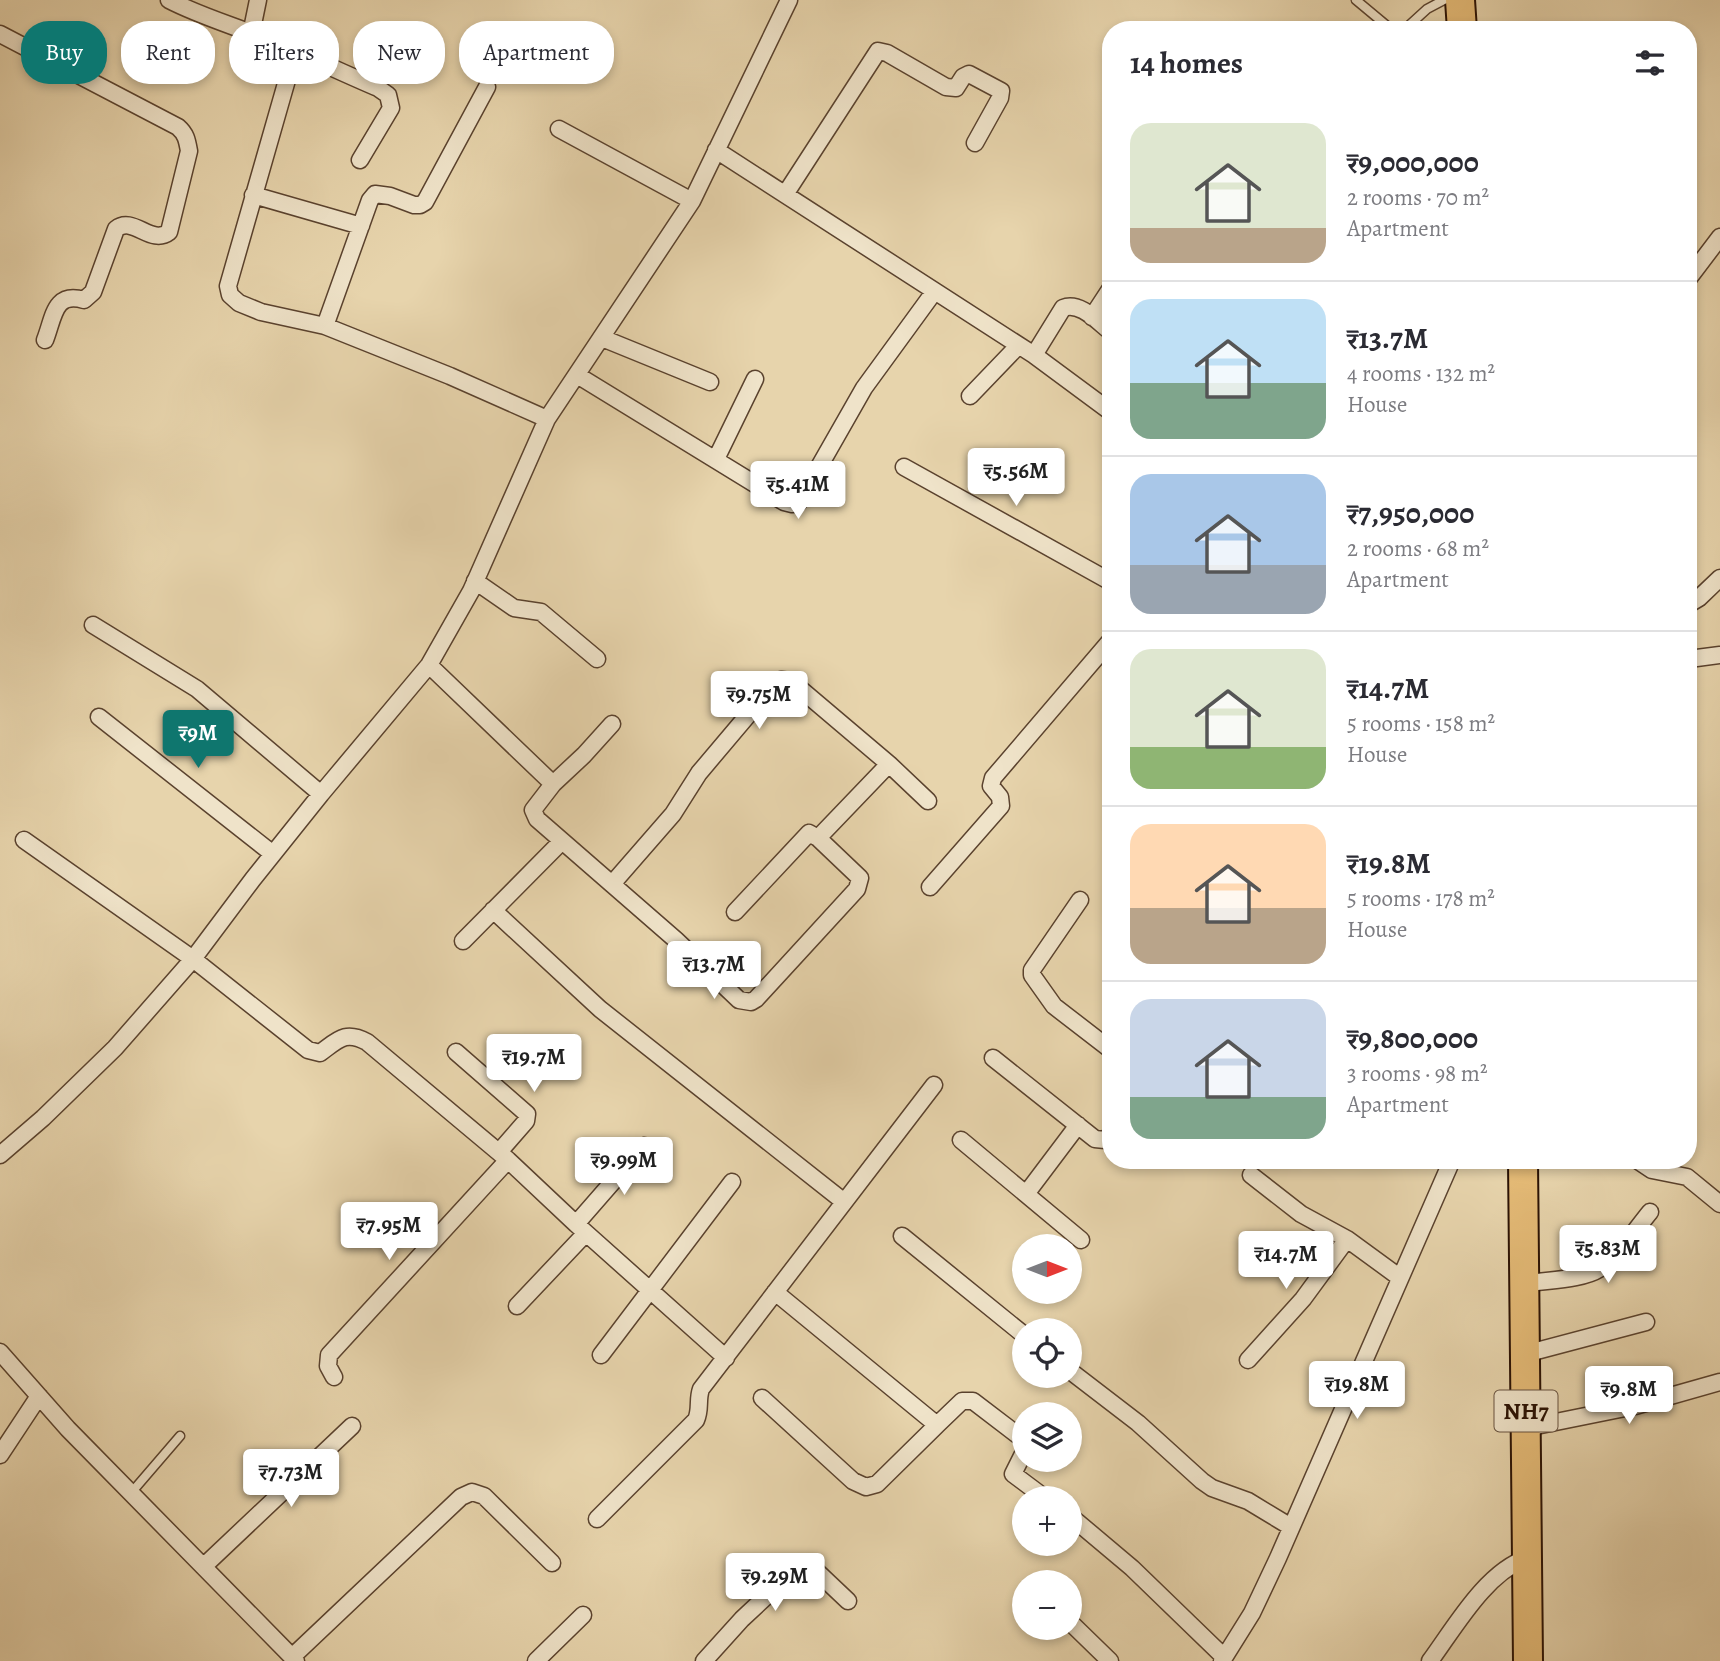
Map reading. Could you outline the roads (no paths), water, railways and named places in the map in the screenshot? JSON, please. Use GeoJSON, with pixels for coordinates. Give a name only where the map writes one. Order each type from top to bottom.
{"type":"FeatureCollection","features":[{"type":"Feature","properties":{"kind":"highway"},"geometry":{"type":"LineString","coordinates":[[1460,0],[1461,21]]}},
{"type":"Feature","properties":{"kind":"highway","name":"NH7"},"geometry":{"type":"LineString","coordinates":[[1523,1169],[1528,1661]]}},
{"type":"Feature","properties":{"kind":"street"},"geometry":{"type":"LineString","coordinates":[[169,0],[197,15],[229,26]]}},
{"type":"Feature","properties":{"kind":"street"},"geometry":{"type":"LineString","coordinates":[[254,21],[258,0]]}},
{"type":"Feature","properties":{"kind":"street"},"geometry":{"type":"LineString","coordinates":[[0,1155],[43,1118],[115,1048],[193,959],[321,794],[429,665],[475,581],[547,419],[692,201],[789,0]]}},
{"type":"Feature","properties":{"kind":"street"},"geometry":{"type":"LineString","coordinates":[[0,34],[178,127],[185,133],[189,151],[169,232],[163,236],[154,236],[129,225],[121,225],[116,229],[93,292],[83,300],[69,296],[64,298],[45,340]]}},
{"type":"Feature","properties":{"kind":"street"},"geometry":{"type":"LineString","coordinates":[[786,193],[878,51],[887,52],[946,87],[956,88],[968,74],[1001,91],[1000,98],[975,143]]}},
{"type":"Feature","properties":{"kind":"street"},"geometry":{"type":"LineString","coordinates":[[339,71],[388,95],[391,108],[360,160]]}},
{"type":"Feature","properties":{"kind":"street"},"geometry":{"type":"LineString","coordinates":[[286,84],[228,286],[230,295],[239,303],[261,312],[325,326],[450,376],[547,419]]}},
{"type":"Feature","properties":{"kind":"street"},"geometry":{"type":"LineString","coordinates":[[325,326],[370,200],[375,194],[390,196],[414,205],[425,202],[487,87]]}},
{"type":"Feature","properties":{"kind":"street"},"geometry":{"type":"LineString","coordinates":[[559,130],[692,201]]}},
{"type":"Feature","properties":{"kind":"street"},"geometry":{"type":"LineString","coordinates":[[716,150],[1034,355],[1102,405]]}},
{"type":"Feature","properties":{"kind":"street"},"geometry":{"type":"LineString","coordinates":[[253,195],[361,226]]}},
{"type":"Feature","properties":{"kind":"street"},"geometry":{"type":"LineString","coordinates":[[1697,267],[1720,237]]}},
{"type":"Feature","properties":{"kind":"street"},"geometry":{"type":"LineString","coordinates":[[577,375],[783,502],[792,504],[799,502],[864,388],[934,292]]}},
{"type":"Feature","properties":{"kind":"street"},"geometry":{"type":"LineString","coordinates":[[1092,317],[1102,302]]}},
{"type":"Feature","properties":{"kind":"street"},"geometry":{"type":"LineString","coordinates":[[1034,355],[1063,308],[1067,306],[1077,307],[1102,325]]}},
{"type":"Feature","properties":{"kind":"street"},"geometry":{"type":"LineString","coordinates":[[602,338],[710,382]]}},
{"type":"Feature","properties":{"kind":"street"},"geometry":{"type":"LineString","coordinates":[[970,396],[1018,346]]}},
{"type":"Feature","properties":{"kind":"street"},"geometry":{"type":"LineString","coordinates":[[716,459],[755,379]]}},
{"type":"Feature","properties":{"kind":"street"},"geometry":{"type":"LineString","coordinates":[[904,467],[1102,577]]}},
{"type":"Feature","properties":{"kind":"street"},"geometry":{"type":"LineString","coordinates":[[1697,599],[1720,578]]}},
{"type":"Feature","properties":{"kind":"street"},"geometry":{"type":"LineString","coordinates":[[475,581],[514,608],[541,612],[597,659]]}},
{"type":"Feature","properties":{"kind":"street"},"geometry":{"type":"LineString","coordinates":[[93,625],[197,689],[321,794]]}},
{"type":"Feature","properties":{"kind":"street"},"geometry":{"type":"LineString","coordinates":[[930,887],[1001,806],[1000,797],[991,786],[993,778],[1102,651]]}},
{"type":"Feature","properties":{"kind":"street"},"geometry":{"type":"LineString","coordinates":[[1697,658],[1720,655]]}},
{"type":"Feature","properties":{"kind":"street"},"geometry":{"type":"LineString","coordinates":[[429,665],[553,784]]}},
{"type":"Feature","properties":{"kind":"street"},"geometry":{"type":"LineString","coordinates":[[612,884],[673,814],[699,774],[775,683],[781,680],[791,681],[889,764],[928,801]]}},
{"type":"Feature","properties":{"kind":"street"},"geometry":{"type":"LineString","coordinates":[[99,717],[273,854]]}},
{"type":"Feature","properties":{"kind":"street"},"geometry":{"type":"LineString","coordinates":[[612,724],[553,784],[533,810],[537,819],[739,1000],[751,1002],[860,884],[860,878],[818,838],[809,833],[735,912]]}},
{"type":"Feature","properties":{"kind":"street"},"geometry":{"type":"LineString","coordinates":[[818,838],[889,764]]}},
{"type":"Feature","properties":{"kind":"street"},"geometry":{"type":"LineString","coordinates":[[24,840],[193,959],[314,1053],[320,1053],[350,1035],[367,1042],[503,1156],[726,1358]]}},
{"type":"Feature","properties":{"kind":"street"},"geometry":{"type":"LineString","coordinates":[[463,941],[562,841]]}},
{"type":"Feature","properties":{"kind":"street"},"geometry":{"type":"LineString","coordinates":[[1080,900],[1032,970],[1032,975],[1054,1006],[1102,1043]]}},
{"type":"Feature","properties":{"kind":"street"},"geometry":{"type":"LineString","coordinates":[[493,910],[600,1009],[843,1201]]}},
{"type":"Feature","properties":{"kind":"street"},"geometry":{"type":"LineString","coordinates":[[334,1377],[328,1366],[329,1355],[503,1156],[526,1121],[527,1114],[456,1052]]}},
{"type":"Feature","properties":{"kind":"street"},"geometry":{"type":"LineString","coordinates":[[993,1058],[1078,1125],[1102,1139]]}},
{"type":"Feature","properties":{"kind":"street"},"geometry":{"type":"LineString","coordinates":[[597,1520],[696,1420],[701,1389],[933,1085]]}},
{"type":"Feature","properties":{"kind":"street"},"geometry":{"type":"LineString","coordinates":[[1026,1194],[1078,1125]]}},
{"type":"Feature","properties":{"kind":"street"},"geometry":{"type":"LineString","coordinates":[[961,1140],[1074,1234]]}},
{"type":"Feature","properties":{"kind":"street"},"geometry":{"type":"LineString","coordinates":[[517,1306],[644,1146]]}},
{"type":"Feature","properties":{"kind":"street"},"geometry":{"type":"LineString","coordinates":[[1082,1526],[1132,1568],[1223,1659],[1252,1613],[1448,1169]]}},
{"type":"Feature","properties":{"kind":"street"},"geometry":{"type":"LineString","coordinates":[[1649,1169],[1686,1177],[1720,1204]]}},
{"type":"Feature","properties":{"kind":"street"},"geometry":{"type":"LineString","coordinates":[[1251,1175],[1301,1214],[1347,1240],[1399,1277]]}},
{"type":"Feature","properties":{"kind":"street"},"geometry":{"type":"LineString","coordinates":[[601,1355],[732,1182]]}},
{"type":"Feature","properties":{"kind":"street"},"geometry":{"type":"LineString","coordinates":[[1524,1283],[1584,1275],[1597,1270],[1609,1261],[1650,1212]]}},
{"type":"Feature","properties":{"kind":"street"},"geometry":{"type":"LineString","coordinates":[[902,1236],[1012,1325]]}},
{"type":"Feature","properties":{"kind":"street"},"geometry":{"type":"LineString","coordinates":[[1248,1360],[1303,1299],[1347,1240]]}},
{"type":"Feature","properties":{"kind":"street"},"geometry":{"type":"LineString","coordinates":[[775,1292],[937,1425]]}},
{"type":"Feature","properties":{"kind":"street"},"geometry":{"type":"LineString","coordinates":[[1525,1354],[1646,1322]]}},
{"type":"Feature","properties":{"kind":"street"},"geometry":{"type":"LineString","coordinates":[[0,1352],[68,1429],[294,1659],[461,1497],[472,1492],[484,1496],[552,1563]]}},
{"type":"Feature","properties":{"kind":"street"},"geometry":{"type":"LineString","coordinates":[[1082,1380],[1138,1423],[1174,1458],[1212,1488],[1248,1501],[1291,1527]]}},
{"type":"Feature","properties":{"kind":"street"},"geometry":{"type":"LineString","coordinates":[[1526,1428],[1636,1406],[1720,1382]]}},
{"type":"Feature","properties":{"kind":"street"},"geometry":{"type":"LineString","coordinates":[[0,1455],[39,1396]]}},
{"type":"Feature","properties":{"kind":"street"},"geometry":{"type":"LineString","coordinates":[[762,1398],[853,1481],[866,1487],[877,1484],[962,1401],[973,1401],[1012,1431]]}},
{"type":"Feature","properties":{"kind":"street"},"geometry":{"type":"LineString","coordinates":[[204,1566],[352,1426]]}},
{"type":"Feature","properties":{"kind":"street"},"geometry":{"type":"LineString","coordinates":[[1014,1472],[1013,1474],[1029,1486]]}},
{"type":"Feature","properties":{"kind":"street"},"geometry":{"type":"LineString","coordinates":[[1430,1661],[1489,1583],[1514,1563],[1527,1558]]}},
{"type":"Feature","properties":{"kind":"street"},"geometry":{"type":"LineString","coordinates":[[704,1661],[800,1564],[811,1566],[848,1601]]}},
{"type":"Feature","properties":{"kind":"street"},"geometry":{"type":"LineString","coordinates":[[537,1661],[583,1615]]}},
{"type":"Feature","properties":{"kind":"street"},"geometry":{"type":"LineString","coordinates":[[1082,1634],[1110,1661]]}},
{"type":"Feature","properties":{"kind":"lane"},"geometry":{"type":"LineString","coordinates":[[1356,0],[1381,21]]}},
{"type":"Feature","properties":{"kind":"lane"},"geometry":{"type":"LineString","coordinates":[[1414,21],[1427,9],[1444,0]]}},
{"type":"Feature","properties":{"kind":"lane"},"geometry":{"type":"LineString","coordinates":[[131,1493],[180,1436]]}}]}
